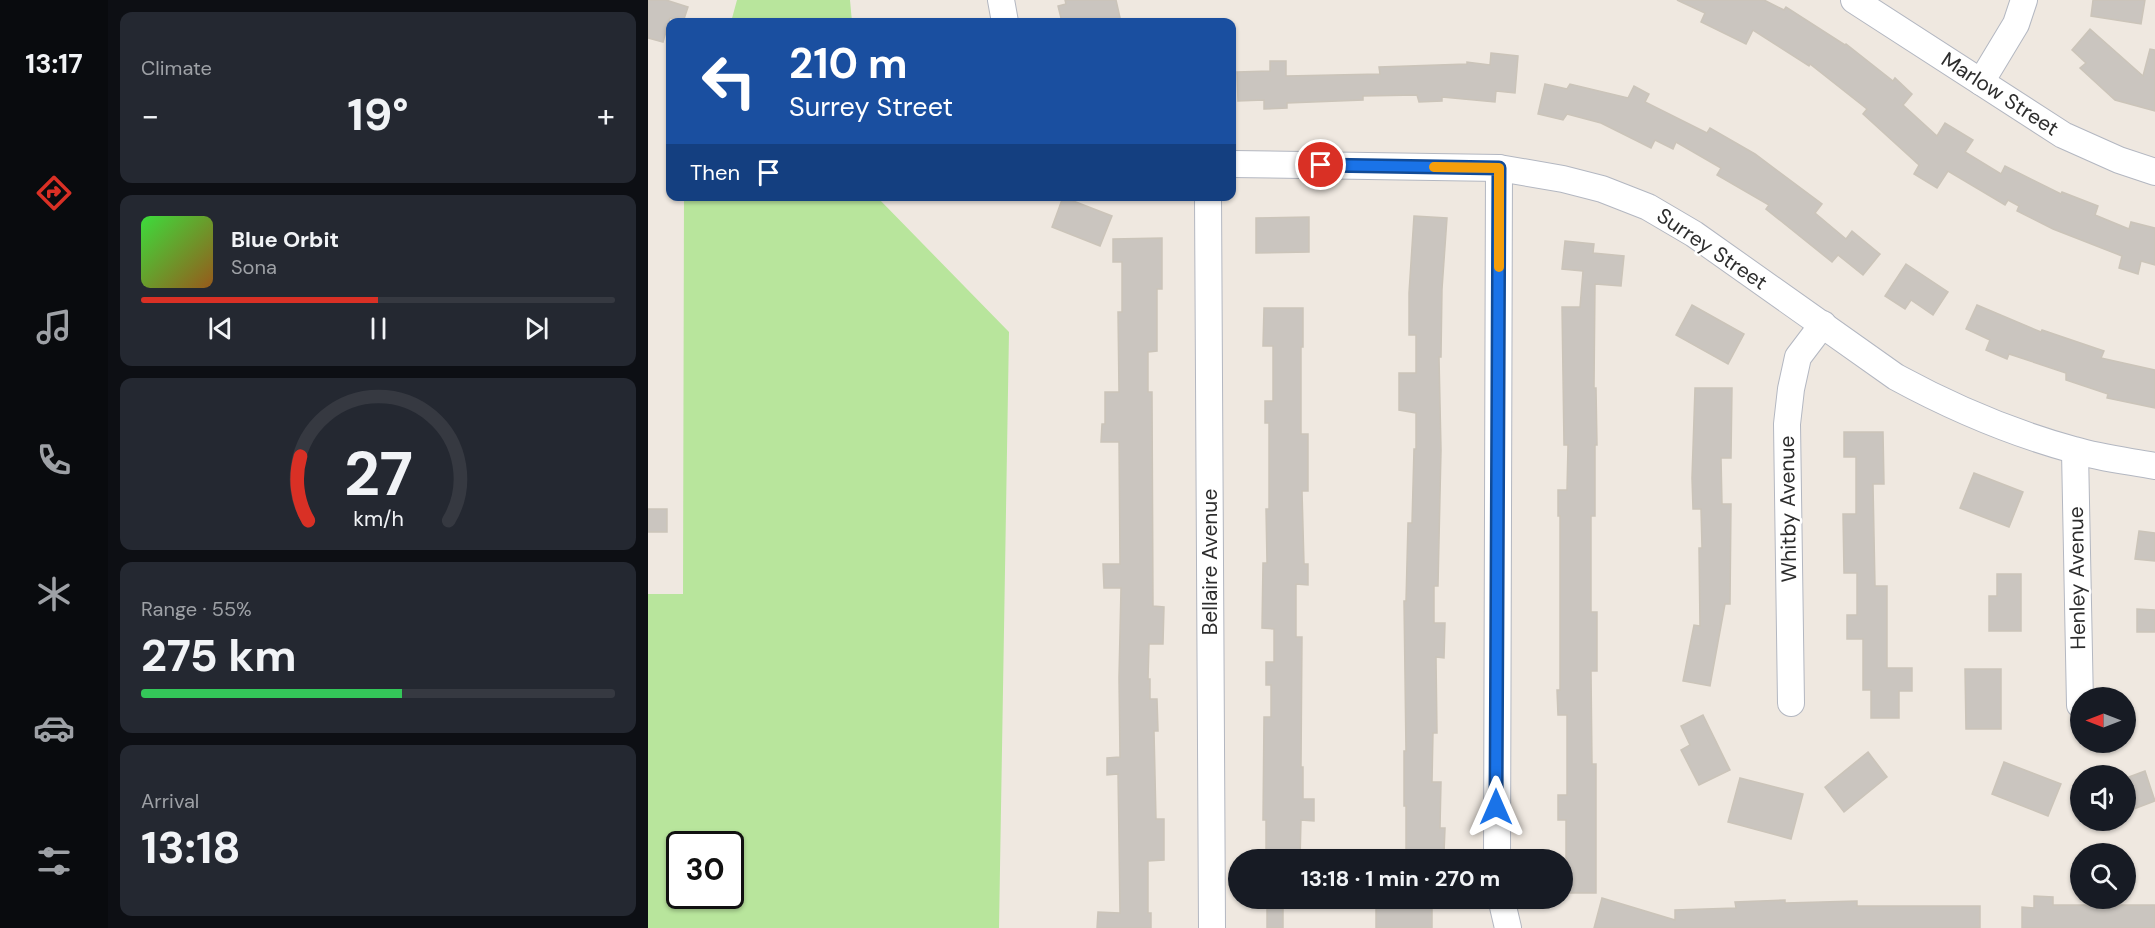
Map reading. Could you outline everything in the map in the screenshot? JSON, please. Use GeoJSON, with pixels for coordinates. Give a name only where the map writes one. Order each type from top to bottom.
{"type":"FeatureCollection","features":[{"type":"Feature","properties":{"kind":"street"},"geometry":{"type":"LineString","coordinates":[[1001,0],[1004,18]]}},
{"type":"Feature","properties":{"kind":"street","name":"Marlow Street"},"geometry":{"type":"LineString","coordinates":[[1854,0],[2063,135],[2119,160],[2155,172]]}},
{"type":"Feature","properties":{"kind":"street"},"geometry":{"type":"LineString","coordinates":[[1981,82],[2016,24],[2024,0]]}},
{"type":"Feature","properties":{"kind":"street","name":"Surrey Street"},"geometry":{"type":"LineString","coordinates":[[1236,164],[1499,168],[1563,179],[1602,189],[1648,207],[1694,234],[1896,377],[1921,390],[1977,417],[2075,450],[2155,466]]}},
{"type":"Feature","properties":{"kind":"street"},"geometry":{"type":"LineString","coordinates":[[1497,849],[1499,168]]}},
{"type":"Feature","properties":{"kind":"street","name":"Bellaire Avenue"},"geometry":{"type":"LineString","coordinates":[[1208,201],[1212,928]]}},
{"type":"Feature","properties":{"kind":"street","name":"Whitby Avenue"},"geometry":{"type":"LineString","coordinates":[[1791,703],[1787,424],[1798,357],[1823,324]]}},
{"type":"Feature","properties":{"kind":"street","name":"Henley Avenue"},"geometry":{"type":"LineString","coordinates":[[2075,450],[2080,687]]}},
{"type":"Feature","properties":{"kind":"street"},"geometry":{"type":"LineString","coordinates":[[1504,909],[1508,928]]}},
{"type":"Feature","properties":{"kind":"green space"},"geometry":{"type":"Polygon","coordinates":[[[737,0],[850,0],[852,18],[732,18],[737,0]]]}},
{"type":"Feature","properties":{"kind":"green space"},"geometry":{"type":"Polygon","coordinates":[[[684,201],[881,201],[1009,332],[999,928],[648,928],[648,594],[683,594],[684,201]]]}},
{"type":"Feature","properties":{"kind":"building"},"geometry":{"type":"Polygon","coordinates":[[[648,0],[666,0],[688,7],[684,18],[666,18],[663,42],[648,38],[648,0]]]}},
{"type":"Feature","properties":{"kind":"building"},"geometry":{"type":"Polygon","coordinates":[[[1065,0],[1116,0],[1120,18],[1061,18],[1058,6],[1066,4],[1065,0]]]}},
{"type":"Feature","properties":{"kind":"building"},"geometry":{"type":"Polygon","coordinates":[[[1677,0],[1764,0],[1784,10],[1786,7],[1846,44],[1893,81],[1895,78],[1912,94],[1903,105],[1937,136],[1945,123],[1973,140],[1965,152],[2001,174],[2005,166],[2061,194],[2062,192],[2098,206],[2095,215],[2129,229],[2131,222],[2155,228],[2155,265],[2141,261],[2138,274],[2119,268],[2122,256],[2053,229],[2017,211],[2019,206],[2008,200],[2005,205],[1948,171],[1937,188],[1914,174],[1919,165],[1863,114],[1867,109],[1810,64],[1809,66],[1753,30],[1746,44],[1701,22],[1705,13],[1677,0]]]}},
{"type":"Feature","properties":{"kind":"building"},"geometry":{"type":"Polygon","coordinates":[[[2093,0],[2145,0],[2141,24],[2091,16],[2093,0]]]}},
{"type":"Feature","properties":{"kind":"building"},"geometry":{"type":"Polygon","coordinates":[[[2090,29],[2143,76],[2150,49],[2155,50],[2155,111],[2115,100],[2080,68],[2086,63],[2072,50],[2090,29]]]}},
{"type":"Feature","properties":{"kind":"building"},"geometry":{"type":"Polygon","coordinates":[[[1491,53],[1518,56],[1515,93],[1496,91],[1495,102],[1442,97],[1442,101],[1419,102],[1417,95],[1363,96],[1363,100],[1287,103],[1287,108],[1264,109],[1264,100],[1238,101],[1237,72],[1270,71],[1270,61],[1286,61],[1286,76],[1380,74],[1379,67],[1467,64],[1467,62],[1490,65],[1491,53]]]}},
{"type":"Feature","properties":{"kind":"building"},"geometry":{"type":"Polygon","coordinates":[[[1545,84],[1567,89],[1570,84],[1628,98],[1634,86],[1649,94],[1645,102],[1707,133],[1710,128],[1755,154],[1822,204],[1815,213],[1846,239],[1852,231],[1880,254],[1863,275],[1838,255],[1832,262],[1766,209],[1769,205],[1717,175],[1721,168],[1676,142],[1673,149],[1655,140],[1651,148],[1601,123],[1567,114],[1563,120],[1538,114],[1545,84]]]}},
{"type":"Feature","properties":{"kind":"building"},"geometry":{"type":"Polygon","coordinates":[[[1062,201],[1073,201],[1112,216],[1100,246],[1052,227],[1062,201]]]}},
{"type":"Feature","properties":{"kind":"building"},"geometry":{"type":"Polygon","coordinates":[[[1414,216],[1447,218],[1442,289],[1441,357],[1439,357],[1441,450],[1438,586],[1434,586],[1434,623],[1445,623],[1444,658],[1436,657],[1437,733],[1433,733],[1432,782],[1441,782],[1440,828],[1445,828],[1444,849],[1406,849],[1404,601],[1406,601],[1408,523],[1412,523],[1416,413],[1399,410],[1399,373],[1416,373],[1416,335],[1409,335],[1414,216]]]}},
{"type":"Feature","properties":{"kind":"building"},"geometry":{"type":"Polygon","coordinates":[[[1309,217],[1309,252],[1256,253],[1256,218],[1309,217]]]}},
{"type":"Feature","properties":{"kind":"building"},"geometry":{"type":"Polygon","coordinates":[[[1162,238],[1162,289],[1157,289],[1157,351],[1148,352],[1148,392],[1152,392],[1153,606],[1164,607],[1163,644],[1149,644],[1148,679],[1150,679],[1150,699],[1157,699],[1158,731],[1154,731],[1156,819],[1164,819],[1164,860],[1148,861],[1148,913],[1151,913],[1151,928],[1097,928],[1098,912],[1120,913],[1118,774],[1107,775],[1107,758],[1120,757],[1121,588],[1104,588],[1103,564],[1120,564],[1119,442],[1101,442],[1102,424],[1105,424],[1105,392],[1119,392],[1118,312],[1122,312],[1122,262],[1113,262],[1113,239],[1162,238]]]}},
{"type":"Feature","properties":{"kind":"building"},"geometry":{"type":"Polygon","coordinates":[[[1565,241],[1594,244],[1593,253],[1624,256],[1621,286],[1595,284],[1594,388],[1596,388],[1597,445],[1595,445],[1595,516],[1591,516],[1591,612],[1597,612],[1597,671],[1591,671],[1592,764],[1596,764],[1596,893],[1573,893],[1573,849],[1566,849],[1566,820],[1558,820],[1558,795],[1567,795],[1567,715],[1558,715],[1557,690],[1560,690],[1558,490],[1567,490],[1568,445],[1564,445],[1562,307],[1580,307],[1583,271],[1562,269],[1565,241]]]}},
{"type":"Feature","properties":{"kind":"building"},"geometry":{"type":"Polygon","coordinates":[[[1906,264],[1948,292],[1933,315],[1911,300],[1905,309],[1885,296],[1906,264]]]}},
{"type":"Feature","properties":{"kind":"building"},"geometry":{"type":"Polygon","coordinates":[[[1692,305],[1744,334],[1728,364],[1676,335],[1692,305]]]}},
{"type":"Feature","properties":{"kind":"building"},"geometry":{"type":"Polygon","coordinates":[[[1977,305],[2041,332],[2042,330],[2104,351],[2101,358],[2155,370],[2155,408],[2107,398],[2108,394],[2066,380],[2066,373],[2009,354],[2007,359],[1986,350],[1990,340],[1966,329],[1977,305]]]}},
{"type":"Feature","properties":{"kind":"building"},"geometry":{"type":"Polygon","coordinates":[[[1264,308],[1303,308],[1301,434],[1308,434],[1308,491],[1302,491],[1304,564],[1308,564],[1308,585],[1296,584],[1296,637],[1302,637],[1301,767],[1303,767],[1303,799],[1314,799],[1314,821],[1301,820],[1300,849],[1266,849],[1266,820],[1263,820],[1264,717],[1271,717],[1271,685],[1266,685],[1266,662],[1274,662],[1274,629],[1262,628],[1263,563],[1267,563],[1266,509],[1269,509],[1269,423],[1265,423],[1265,401],[1273,401],[1273,346],[1263,346],[1264,308]]]}},
{"type":"Feature","properties":{"kind":"building"},"geometry":{"type":"Polygon","coordinates":[[[1695,388],[1732,388],[1731,458],[1721,458],[1722,504],[1731,504],[1730,604],[1725,604],[1710,686],[1683,681],[1694,625],[1700,626],[1701,509],[1693,509],[1692,478],[1695,388]]]}},
{"type":"Feature","properties":{"kind":"building"},"geometry":{"type":"Polygon","coordinates":[[[1844,432],[1883,432],[1884,484],[1873,484],[1875,586],[1887,586],[1887,668],[1912,668],[1912,691],[1899,691],[1899,718],[1871,718],[1871,690],[1863,690],[1863,639],[1847,639],[1847,615],[1857,615],[1857,573],[1844,573],[1843,514],[1856,514],[1856,457],[1844,457],[1844,432]]]}},
{"type":"Feature","properties":{"kind":"building"},"geometry":{"type":"Polygon","coordinates":[[[1974,473],[2023,492],[2009,527],[1960,508],[1974,473]]]}},
{"type":"Feature","properties":{"kind":"building"},"geometry":{"type":"Polygon","coordinates":[[[648,509],[667,509],[667,532],[648,532],[648,509]]]}},
{"type":"Feature","properties":{"kind":"building"},"geometry":{"type":"Polygon","coordinates":[[[2139,531],[2155,533],[2155,561],[2135,559],[2139,531]]]}},
{"type":"Feature","properties":{"kind":"building"},"geometry":{"type":"Polygon","coordinates":[[[1997,574],[2021,574],[2021,631],[1989,631],[1989,596],[1997,596],[1997,574]]]}},
{"type":"Feature","properties":{"kind":"building"},"geometry":{"type":"Polygon","coordinates":[[[2137,609],[2155,610],[2155,632],[2137,632],[2137,609]]]}},
{"type":"Feature","properties":{"kind":"building"},"geometry":{"type":"Polygon","coordinates":[[[1965,669],[2001,669],[2001,729],[1966,729],[1965,669]]]}},
{"type":"Feature","properties":{"kind":"building"},"geometry":{"type":"Polygon","coordinates":[[[1703,715],[1730,770],[1699,785],[1681,750],[1690,745],[1681,726],[1703,715]]]}},
{"type":"Feature","properties":{"kind":"building"},"geometry":{"type":"Polygon","coordinates":[[[1868,752],[1887,777],[1844,812],[1825,787],[1868,752]]]}},
{"type":"Feature","properties":{"kind":"building"},"geometry":{"type":"Polygon","coordinates":[[[2004,762],[2061,784],[2048,816],[1992,794],[2004,762]]]}},
{"type":"Feature","properties":{"kind":"building"},"geometry":{"type":"Polygon","coordinates":[[[2145,771],[2155,801],[2136,808],[2136,774],[2145,771]]]}},
{"type":"Feature","properties":{"kind":"building"},"geometry":{"type":"Polygon","coordinates":[[[1740,778],[1803,794],[1791,839],[1728,822],[1740,778]]]}},
{"type":"Feature","properties":{"kind":"building"},"geometry":{"type":"Polygon","coordinates":[[[2034,896],[2053,897],[2053,905],[2070,905],[2070,909],[2136,909],[2136,905],[2155,905],[2155,928],[2022,928],[2022,907],[2034,908],[2034,896]]]}},
{"type":"Feature","properties":{"kind":"building"},"geometry":{"type":"Polygon","coordinates":[[[1602,898],[1675,920],[1675,910],[1736,908],[1735,902],[1857,901],[1857,906],[1980,906],[1980,928],[1594,928],[1602,898]]]}},
{"type":"Feature","properties":{"kind":"building"},"geometry":{"type":"Polygon","coordinates":[[[1267,909],[1283,909],[1283,928],[1267,928],[1267,909]]]}},
{"type":"Feature","properties":{"kind":"building"},"geometry":{"type":"Polygon","coordinates":[[[1376,909],[1432,909],[1432,928],[1376,928],[1376,909]]]}},
{"type":"Feature","properties":{"kind":"slow traffic"},"geometry":{"type":"LineString","coordinates":[[1434,167],[1499,168],[1499,267]]}},
{"type":"Feature","properties":{"kind":"route"},"geometry":{"type":"LineString","coordinates":[[1321,165],[1499,168],[1496,807]]}}]}
